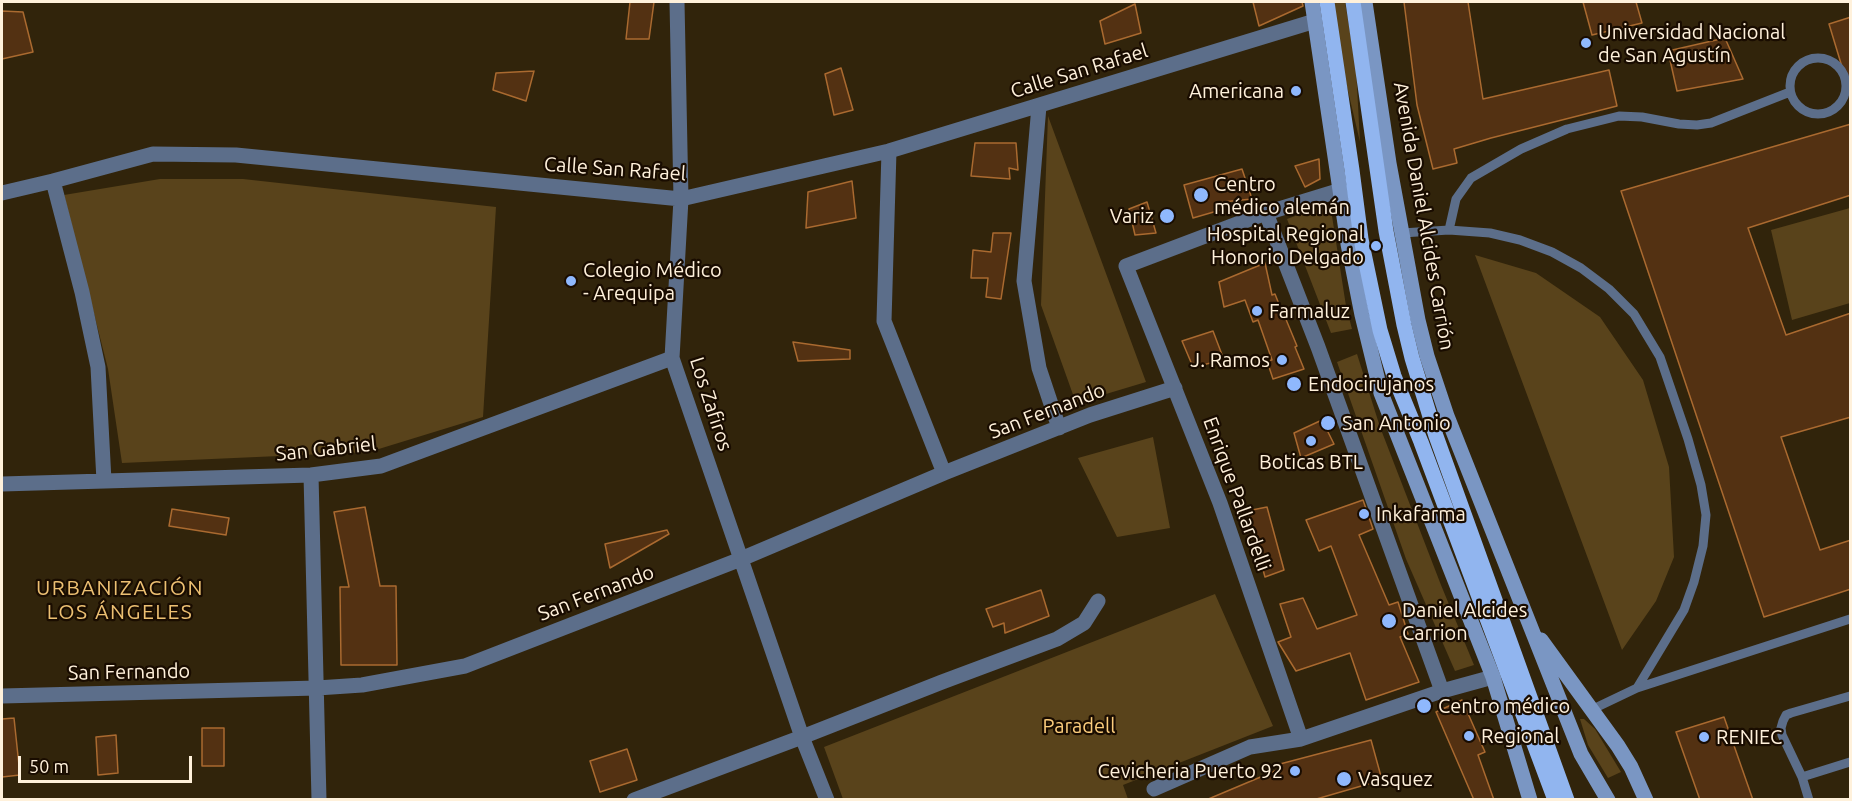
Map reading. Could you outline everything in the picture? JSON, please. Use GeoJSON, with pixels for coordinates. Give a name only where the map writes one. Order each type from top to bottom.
{"type":"FeatureCollection","features":[{"type":"Feature","properties":{"kind":"main road"},"geometry":{"type":"LineString","coordinates":[[1312,2],[1348,244],[1381,393],[1493,677],[1530,799]]}},
{"type":"Feature","properties":{"kind":"main road"},"geometry":{"type":"LineString","coordinates":[[1327,2],[1361,239],[1380,330],[1394,376],[1554,780],[1567,800]]}},
{"type":"Feature","properties":{"kind":"main road"},"geometry":{"type":"LineString","coordinates":[[1353,2],[1386,231],[1412,358],[1436,436],[1554,780],[1554,800]]}},
{"type":"Feature","properties":{"kind":"main road","name":"Avenida Daniel Alcides Carrión"},"geometry":{"type":"LineString","coordinates":[[1365,2],[1389,164],[1426,356],[1527,622],[1581,754],[1608,800]]}},
{"type":"Feature","properties":{"kind":"main road"},"geometry":{"type":"LineString","coordinates":[[1527,622],[1593,710],[1630,766],[1646,800]]}},
{"type":"Feature","properties":{"kind":"street","name":"Los Zafiros"},"geometry":{"type":"LineString","coordinates":[[677,2],[681,199],[672,358],[801,737],[827,800]]}},
{"type":"Feature","properties":{"kind":"street","name":"Calle San Rafael"},"geometry":{"type":"LineString","coordinates":[[2,193],[153,154],[236,154],[681,199],[889,151],[1315,21]]}},
{"type":"Feature","properties":{"kind":"street"},"geometry":{"type":"LineString","coordinates":[[1039,106],[1024,281],[1039,368],[1059,428]]}},
{"type":"Feature","properties":{"kind":"street"},"geometry":{"type":"LineString","coordinates":[[889,151],[884,321],[944,473]]}},
{"type":"Feature","properties":{"kind":"street"},"geometry":{"type":"LineString","coordinates":[[53,181],[82,292],[98,368],[104,481]]}},
{"type":"Feature","properties":{"kind":"street"},"geometry":{"type":"LineString","coordinates":[[1341,190],[1266,213],[1318,347],[1442,691]]}},
{"type":"Feature","properties":{"kind":"street","name":"Enrique Pallardelli"},"geometry":{"type":"LineString","coordinates":[[1266,213],[1125,266],[1220,503],[1301,739]]}},
{"type":"Feature","properties":{"kind":"street","name":"San Gabriel"},"geometry":{"type":"LineString","coordinates":[[2,484],[311,474],[381,466],[672,358]]}},
{"type":"Feature","properties":{"kind":"street","name":"San Fernando"},"geometry":{"type":"LineString","coordinates":[[2,696],[317,688],[362,685],[465,666],[741,559],[944,473],[1090,415],[1175,388]]}},
{"type":"Feature","properties":{"kind":"street"},"geometry":{"type":"LineString","coordinates":[[311,474],[320,800]]}},
{"type":"Feature","properties":{"kind":"street"},"geometry":{"type":"LineString","coordinates":[[634,800],[1057,639],[1084,623],[1098,601]]}},
{"type":"Feature","properties":{"kind":"street"},"geometry":{"type":"LineString","coordinates":[[1154,789],[1250,747],[1301,739],[1442,691],[1493,677]]}},
{"type":"Feature","properties":{"kind":"lane"},"geometry":{"type":"LineString","coordinates":[[1809,59],[1828,60],[1839,67],[1844,74],[1846,92],[1841,103],[1837,108],[1819,115],[1800,109],[1790,92],[1793,73],[1800,64],[1809,59]]}},
{"type":"Feature","properties":{"kind":"lane"},"geometry":{"type":"LineString","coordinates":[[1449,230],[1456,199],[1472,178],[1521,149],[1567,129],[1619,116],[1642,117],[1679,124],[1711,123],[1790,92]]}},
{"type":"Feature","properties":{"kind":"lane"},"geometry":{"type":"LineString","coordinates":[[1402,233],[1449,230],[1490,233],[1520,240],[1552,252],[1581,268],[1609,289],[1634,314],[1660,357],[1688,439],[1701,485],[1706,515],[1703,546],[1684,610],[1637,688]]}},
{"type":"Feature","properties":{"kind":"lane"},"geometry":{"type":"LineString","coordinates":[[1593,710],[1637,688],[1851,619]]}},
{"type":"Feature","properties":{"kind":"lane"},"geometry":{"type":"LineString","coordinates":[[1809,800],[1802,777],[1782,735],[1781,728],[1786,715],[1851,696]]}},
{"type":"Feature","properties":{"kind":"lane"},"geometry":{"type":"LineString","coordinates":[[1802,777],[1851,762]]}},
{"type":"Feature","properties":{"kind":"green space"},"geometry":{"type":"Polygon","coordinates":[[[1333,2],[1345,2],[1356,68],[1360,142],[1344,74],[1333,2]]]}},
{"type":"Feature","properties":{"kind":"green space"},"geometry":{"type":"Polygon","coordinates":[[[1048,116],[1146,382],[1076,403],[1041,305],[1048,116]]]}},
{"type":"Feature","properties":{"kind":"green space"},"geometry":{"type":"Polygon","coordinates":[[[160,179],[243,179],[496,207],[483,417],[369,452],[122,463],[108,369],[64,195],[160,179]]]}},
{"type":"Feature","properties":{"kind":"green space"},"geometry":{"type":"Polygon","coordinates":[[[1325,205],[1332,216],[1346,306],[1352,329],[1331,333],[1287,219],[1325,205]]]}},
{"type":"Feature","properties":{"kind":"green space"},"geometry":{"type":"Polygon","coordinates":[[[1850,208],[1850,303],[1792,320],[1771,230],[1850,208]]]}},
{"type":"Feature","properties":{"kind":"green space"},"geometry":{"type":"Polygon","coordinates":[[[1475,255],[1536,273],[1600,317],[1643,380],[1669,467],[1674,557],[1656,601],[1622,650],[1475,255]]]}},
{"type":"Feature","properties":{"kind":"green space"},"geometry":{"type":"Polygon","coordinates":[[[1357,354],[1380,427],[1474,665],[1455,671],[1406,559],[1337,362],[1357,354]]]}},
{"type":"Feature","properties":{"kind":"green space"},"geometry":{"type":"Polygon","coordinates":[[[1153,437],[1170,528],[1117,537],[1078,458],[1153,437]]]}},
{"type":"Feature","properties":{"kind":"green space","name":"Paradell"},"geometry":{"type":"Polygon","coordinates":[[[1215,594],[1273,726],[1123,785],[1128,799],[843,799],[824,747],[1215,594]]]}},
{"type":"Feature","properties":{"kind":"green space"},"geometry":{"type":"Polygon","coordinates":[[[1580,719],[1584,719],[1595,729],[1621,772],[1608,778],[1588,745],[1580,719]]]}},
{"type":"Feature","properties":{"kind":"building"},"geometry":{"type":"Polygon","coordinates":[[[630,2],[654,2],[649,39],[626,39],[630,2]]]}},
{"type":"Feature","properties":{"kind":"building"},"geometry":{"type":"Polygon","coordinates":[[[1253,2],[1302,2],[1303,6],[1259,26],[1253,2]]]}},
{"type":"Feature","properties":{"kind":"building"},"geometry":{"type":"Polygon","coordinates":[[[1404,2],[1468,2],[1483,99],[1609,70],[1617,106],[1454,149],[1457,163],[1433,169],[1417,105],[1404,2]]]}},
{"type":"Feature","properties":{"kind":"building"},"geometry":{"type":"Polygon","coordinates":[[[1583,2],[1636,2],[1642,23],[1592,35],[1583,2]]]}},
{"type":"Feature","properties":{"kind":"building"},"geometry":{"type":"Polygon","coordinates":[[[1135,4],[1141,33],[1105,44],[1100,21],[1135,4]]]}},
{"type":"Feature","properties":{"kind":"building"},"geometry":{"type":"Polygon","coordinates":[[[2,11],[23,12],[33,52],[2,59],[2,11]]]}},
{"type":"Feature","properties":{"kind":"building"},"geometry":{"type":"Polygon","coordinates":[[[1851,17],[1851,79],[1846,80],[1829,24],[1851,17]]]}},
{"type":"Feature","properties":{"kind":"building"},"geometry":{"type":"Polygon","coordinates":[[[1725,38],[1743,79],[1677,91],[1668,51],[1725,38]]]}},
{"type":"Feature","properties":{"kind":"building"},"geometry":{"type":"Polygon","coordinates":[[[841,68],[853,110],[834,115],[825,74],[841,68]]]}},
{"type":"Feature","properties":{"kind":"building"},"geometry":{"type":"Polygon","coordinates":[[[534,71],[526,101],[493,90],[496,73],[534,71]]]}},
{"type":"Feature","properties":{"kind":"building"},"geometry":{"type":"Polygon","coordinates":[[[1851,124],[1851,195],[1748,228],[1786,335],[1851,313],[1851,417],[1781,437],[1820,550],[1851,540],[1851,589],[1764,617],[1621,191],[1851,124]]]}},
{"type":"Feature","properties":{"kind":"building"},"geometry":{"type":"Polygon","coordinates":[[[975,143],[1016,143],[1018,170],[1009,168],[1010,179],[971,176],[975,143]]]}},
{"type":"Feature","properties":{"kind":"building"},"geometry":{"type":"Polygon","coordinates":[[[1319,159],[1320,179],[1305,187],[1295,166],[1319,159]]]}},
{"type":"Feature","properties":{"kind":"building"},"geometry":{"type":"Polygon","coordinates":[[[1242,169],[1252,199],[1222,202],[1224,209],[1193,218],[1184,185],[1242,169]]]}},
{"type":"Feature","properties":{"kind":"building"},"geometry":{"type":"Polygon","coordinates":[[[852,181],[856,218],[806,228],[808,192],[852,181]]]}},
{"type":"Feature","properties":{"kind":"building"},"geometry":{"type":"Polygon","coordinates":[[[1147,202],[1156,233],[1135,235],[1129,209],[1147,202]]]}},
{"type":"Feature","properties":{"kind":"building"},"geometry":{"type":"Polygon","coordinates":[[[993,233],[1011,233],[1001,299],[986,297],[988,278],[971,278],[973,250],[991,252],[993,233]]]}},
{"type":"Feature","properties":{"kind":"building"},"geometry":{"type":"Polygon","coordinates":[[[1265,263],[1272,295],[1275,294],[1285,317],[1304,369],[1273,379],[1267,361],[1272,360],[1258,320],[1253,322],[1245,300],[1224,307],[1219,282],[1265,263]]]}},
{"type":"Feature","properties":{"kind":"building"},"geometry":{"type":"Polygon","coordinates":[[[1213,331],[1224,360],[1193,367],[1182,341],[1213,331]]]}},
{"type":"Feature","properties":{"kind":"building"},"geometry":{"type":"Polygon","coordinates":[[[793,342],[850,350],[850,359],[798,361],[793,342]]]}},
{"type":"Feature","properties":{"kind":"building"},"geometry":{"type":"Polygon","coordinates":[[[1322,420],[1334,444],[1301,458],[1294,433],[1322,420]]]}},
{"type":"Feature","properties":{"kind":"building"},"geometry":{"type":"Polygon","coordinates":[[[1363,500],[1373,529],[1359,535],[1389,605],[1398,602],[1408,634],[1400,637],[1419,682],[1366,700],[1350,653],[1296,671],[1278,642],[1291,637],[1280,604],[1303,598],[1317,629],[1357,615],[1331,546],[1319,551],[1306,520],[1363,500]]]}},
{"type":"Feature","properties":{"kind":"building"},"geometry":{"type":"Polygon","coordinates":[[[365,507],[380,586],[396,586],[397,665],[341,665],[340,587],[349,587],[334,512],[365,507]]]}},
{"type":"Feature","properties":{"kind":"building"},"geometry":{"type":"Polygon","coordinates":[[[1267,507],[1284,570],[1265,577],[1247,511],[1267,507]]]}},
{"type":"Feature","properties":{"kind":"building"},"geometry":{"type":"Polygon","coordinates":[[[172,509],[229,518],[226,535],[169,526],[172,509]]]}},
{"type":"Feature","properties":{"kind":"building"},"geometry":{"type":"Polygon","coordinates":[[[667,530],[669,534],[610,568],[605,544],[667,530]]]}},
{"type":"Feature","properties":{"kind":"building"},"geometry":{"type":"Polygon","coordinates":[[[1041,590],[1049,616],[1005,633],[1004,623],[993,627],[986,609],[1041,590]]]}},
{"type":"Feature","properties":{"kind":"building"},"geometry":{"type":"Polygon","coordinates":[[[1462,700],[1485,752],[1478,755],[1494,800],[1474,800],[1436,712],[1462,700]]]}},
{"type":"Feature","properties":{"kind":"building"},"geometry":{"type":"Polygon","coordinates":[[[1724,717],[1753,800],[1700,800],[1676,732],[1724,717]]]}},
{"type":"Feature","properties":{"kind":"building"},"geometry":{"type":"Polygon","coordinates":[[[14,718],[20,775],[2,777],[2,719],[14,718]]]}},
{"type":"Feature","properties":{"kind":"building"},"geometry":{"type":"Polygon","coordinates":[[[202,728],[224,728],[224,766],[202,766],[202,728]]]}},
{"type":"Feature","properties":{"kind":"building"},"geometry":{"type":"Polygon","coordinates":[[[116,735],[118,773],[98,775],[96,737],[116,735]]]}},
{"type":"Feature","properties":{"kind":"building"},"geometry":{"type":"Polygon","coordinates":[[[1371,740],[1382,780],[1313,800],[1206,800],[1282,768],[1280,764],[1371,740]]]}},
{"type":"Feature","properties":{"kind":"building"},"geometry":{"type":"Polygon","coordinates":[[[627,749],[637,780],[600,792],[590,761],[627,749]]]}},
{"type":"Feature","properties":{"kind":"place","name":"Universidad Nacional de San Agustín"},"geometry":{"type":"Point","coordinates":[1586,43]}},
{"type":"Feature","properties":{"kind":"place","name":"Americana"},"geometry":{"type":"Point","coordinates":[1296,91]}},
{"type":"Feature","properties":{"kind":"place","name":"Centro médico alemán"},"geometry":{"type":"Point","coordinates":[1201,195]}},
{"type":"Feature","properties":{"kind":"place","name":"Variz"},"geometry":{"type":"Point","coordinates":[1167,216]}},
{"type":"Feature","properties":{"kind":"place","name":"Hospital Regional Honorio Delgado"},"geometry":{"type":"Point","coordinates":[1376,246]}},
{"type":"Feature","properties":{"kind":"place","name":"Colegio Médico - Arequipa"},"geometry":{"type":"Point","coordinates":[571,281]}},
{"type":"Feature","properties":{"kind":"place","name":"Farmaluz"},"geometry":{"type":"Point","coordinates":[1257,311]}},
{"type":"Feature","properties":{"kind":"place","name":"J. Ramos"},"geometry":{"type":"Point","coordinates":[1282,360]}},
{"type":"Feature","properties":{"kind":"place","name":"Endocirujanos"},"geometry":{"type":"Point","coordinates":[1294,384]}},
{"type":"Feature","properties":{"kind":"place","name":"San Antonio"},"geometry":{"type":"Point","coordinates":[1328,423]}},
{"type":"Feature","properties":{"kind":"place","name":"Boticas BTL"},"geometry":{"type":"Point","coordinates":[1311,441]}},
{"type":"Feature","properties":{"kind":"place","name":"Inkafarma"},"geometry":{"type":"Point","coordinates":[1364,514]}},
{"type":"Feature","properties":{"kind":"place","name":"Daniel Alcides Carrion"},"geometry":{"type":"Point","coordinates":[1389,621]}},
{"type":"Feature","properties":{"kind":"place","name":"Centro médico"},"geometry":{"type":"Point","coordinates":[1424,706]}},
{"type":"Feature","properties":{"kind":"place","name":"Regional"},"geometry":{"type":"Point","coordinates":[1469,736]}},
{"type":"Feature","properties":{"kind":"place","name":"RENIEC"},"geometry":{"type":"Point","coordinates":[1704,737]}},
{"type":"Feature","properties":{"kind":"place","name":"Cevicheria Puerto 92"},"geometry":{"type":"Point","coordinates":[1295,771]}},
{"type":"Feature","properties":{"kind":"place","name":"Vasquez"},"geometry":{"type":"Point","coordinates":[1344,779]}},
{"type":"Feature","properties":{"kind":"district","name":"URBANIZACIÓN LOS ÁNGELES"},"geometry":{"type":"Point","coordinates":[120,600]}}]}
